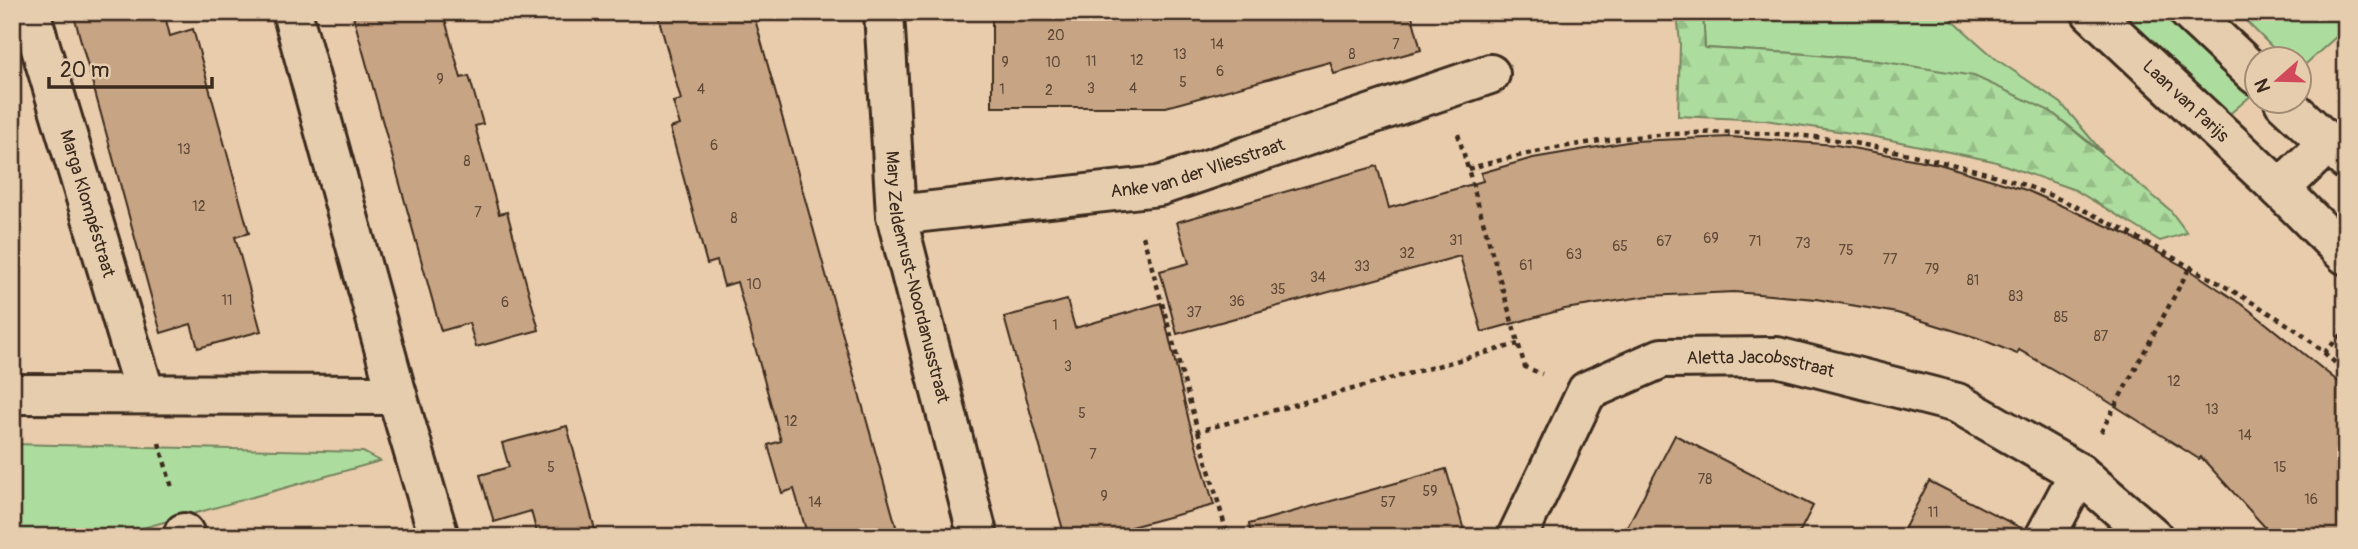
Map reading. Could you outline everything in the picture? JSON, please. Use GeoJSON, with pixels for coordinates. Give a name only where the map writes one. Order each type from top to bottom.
{"type":"FeatureCollection","features":[{"type":"Feature","properties":{"kind":"street","name":"Marga Klompéstraat"},"geometry":{"type":"LineString","coordinates":[[30,12],[145,394]]}},
{"type":"Feature","properties":{"kind":"street"},"geometry":{"type":"LineString","coordinates":[[292,12],[397,395],[439,537]]}},
{"type":"Feature","properties":{"kind":"street","name":"Mary Zeldenrust-Noordanusstraat"},"geometry":{"type":"LineString","coordinates":[[884,12],[896,215],[978,537]]}},
{"type":"Feature","properties":{"kind":"street","name":"Laan van Parijs"},"geometry":{"type":"LineString","coordinates":[[2091,12],[2280,189],[2346,255]]}},
{"type":"Feature","properties":{"kind":"street"},"geometry":{"type":"LineString","coordinates":[[2189,12],[2242,62]]}},
{"type":"Feature","properties":{"kind":"street","name":"Anke van der Vliesstraat"},"geometry":{"type":"LineString","coordinates":[[896,215],[1159,186],[1490,74]]}},
{"type":"Feature","properties":{"kind":"street"},"geometry":{"type":"LineString","coordinates":[[2280,189],[2340,143],[2303,116]]}},
{"type":"Feature","properties":{"kind":"street","name":"Aletta Jacobsstraat"},"geometry":{"type":"LineString","coordinates":[[1587,391],[1661,358],[1777,357],[1957,403],[2079,472],[2153,537]]}},
{"type":"Feature","properties":{"kind":"street"},"geometry":{"type":"LineString","coordinates":[[1517,537],[1587,391]]}},
{"type":"Feature","properties":{"kind":"street"},"geometry":{"type":"LineString","coordinates":[[12,394],[397,395]]}},
{"type":"Feature","properties":{"kind":"street"},"geometry":{"type":"LineString","coordinates":[[2045,537],[2079,472]]}},
{"type":"Feature","properties":{"kind":"path"},"geometry":{"type":"LineString","coordinates":[[1445,90],[1525,367],[1587,391]]}},
{"type":"Feature","properties":{"kind":"path"},"geometry":{"type":"LineString","coordinates":[[1468,169],[1545,149],[1652,136],[1722,134],[1813,137],[1909,154],[2001,177],[2093,213],[2294,329],[2346,373]]}},
{"type":"Feature","properties":{"kind":"path"},"geometry":{"type":"LineString","coordinates":[[1129,189],[1228,537]]}},
{"type":"Feature","properties":{"kind":"path"},"geometry":{"type":"LineString","coordinates":[[2079,472],[2190,267]]}},
{"type":"Feature","properties":{"kind":"path"},"geometry":{"type":"LineString","coordinates":[[2324,353],[2346,330]]}},
{"type":"Feature","properties":{"kind":"path"},"geometry":{"type":"LineString","coordinates":[[1198,431],[1518,344]]}},
{"type":"Feature","properties":{"kind":"path"},"geometry":{"type":"LineString","coordinates":[[145,394],[185,535]]}},
{"type":"Feature","properties":{"kind":"green space"},"geometry":{"type":"Polygon","coordinates":[[[1677,12],[1703,12],[1705,48],[1872,60],[1974,76],[2050,111],[2170,210],[2187,233],[2160,241],[2075,190],[1993,161],[1871,136],[1765,120],[1678,116],[1680,44],[1677,12]]]}},
{"type":"Feature","properties":{"kind":"green space"},"geometry":{"type":"Polygon","coordinates":[[[1703,12],[1943,12],[1996,59],[2061,103],[2103,153],[2050,111],[1872,60],[1705,48],[1703,12]]]}},
{"type":"Feature","properties":{"kind":"green space"},"geometry":{"type":"Polygon","coordinates":[[[2114,12],[2167,12],[2242,84],[2242,103],[2225,118],[2114,12]]]}},
{"type":"Feature","properties":{"kind":"green space"},"geometry":{"type":"Polygon","coordinates":[[[2237,12],[2346,12],[2346,28],[2312,58],[2312,46],[2271,46],[2237,12]]]}},
{"type":"Feature","properties":{"kind":"green space"},"geometry":{"type":"Polygon","coordinates":[[[12,444],[363,452],[380,461],[111,537],[12,537],[12,444]]]}},
{"type":"Feature","properties":{"kind":"building"},"geometry":{"type":"Polygon","coordinates":[[[73,12],[164,12],[170,36],[193,29],[249,233],[235,237],[261,331],[198,348],[191,324],[161,333],[73,12]]]}},
{"type":"Feature","properties":{"kind":"building"},"geometry":{"type":"Polygon","coordinates":[[[352,12],[443,12],[461,78],[469,76],[483,124],[475,126],[499,214],[507,212],[539,330],[476,347],[469,323],[441,331],[352,12]]]}},
{"type":"Feature","properties":{"kind":"building"},"geometry":{"type":"Polygon","coordinates":[[[657,12],[753,12],[899,537],[808,537],[794,489],[782,493],[768,445],[781,441],[737,282],[724,286],[717,261],[707,264],[670,128],[680,125],[673,102],[681,100],[657,12]]]}},
{"type":"Feature","properties":{"kind":"building"},"geometry":{"type":"Polygon","coordinates":[[[1170,12],[1411,12],[1421,50],[1334,74],[1330,62],[1166,107],[992,107],[992,17],[1153,17],[1170,12]]]}},
{"type":"Feature","properties":{"kind":"building"},"geometry":{"type":"Polygon","coordinates":[[[1731,137],[1836,145],[1939,164],[2026,190],[2125,234],[2190,270],[2247,308],[2346,388],[2346,537],[2274,537],[2201,457],[2199,459],[2104,399],[2019,350],[2017,354],[1978,338],[1897,313],[1816,299],[1734,292],[1648,296],[1565,309],[1482,332],[1460,256],[1177,334],[1160,271],[1189,263],[1177,222],[1377,166],[1389,208],[1483,181],[1481,173],[1533,158],[1633,141],[1731,137]]]}},
{"type":"Feature","properties":{"kind":"building"},"geometry":{"type":"Polygon","coordinates":[[[1067,300],[1075,328],[1161,303],[1189,421],[1214,505],[1131,527],[1133,537],[1065,537],[1004,317],[1067,300]]]}},
{"type":"Feature","properties":{"kind":"building"},"geometry":{"type":"Polygon","coordinates":[[[567,426],[597,537],[538,537],[531,511],[494,522],[480,475],[509,467],[502,443],[567,426]]]}},
{"type":"Feature","properties":{"kind":"building"},"geometry":{"type":"Polygon","coordinates":[[[1675,435],[1813,506],[1797,537],[1622,537],[1675,435]]]}},
{"type":"Feature","properties":{"kind":"building"},"geometry":{"type":"Polygon","coordinates":[[[1446,469],[1466,537],[1251,537],[1249,524],[1446,469]]]}},
{"type":"Feature","properties":{"kind":"building"},"geometry":{"type":"Polygon","coordinates":[[[1929,481],[2025,530],[2023,537],[1900,537],[1929,481]]]}}]}
